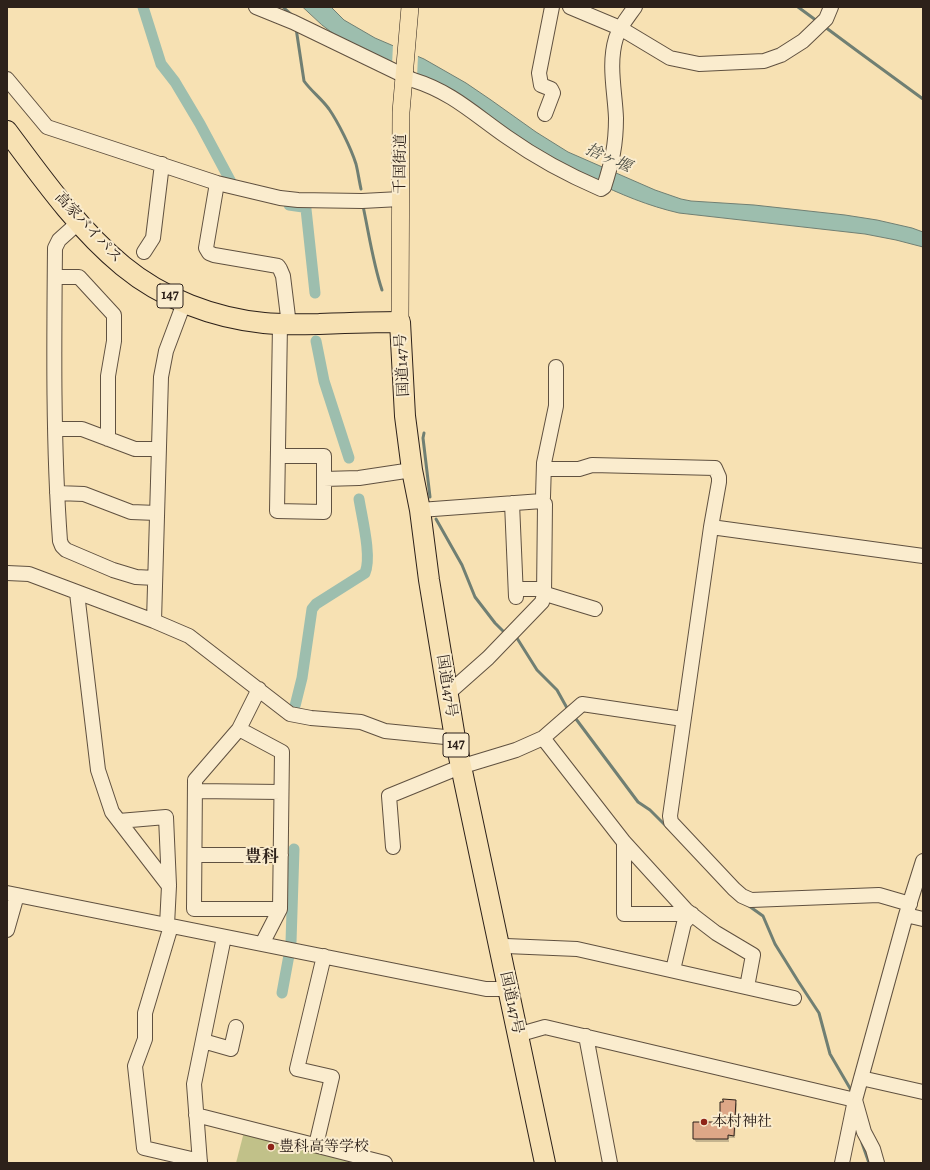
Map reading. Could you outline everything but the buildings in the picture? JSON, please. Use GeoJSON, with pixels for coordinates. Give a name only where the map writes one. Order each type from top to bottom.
{"type":"FeatureCollection","features":[{"type":"Feature","properties":{"kind":"highway","name":"高家バイパス"},"geometry":{"type":"LineString","coordinates":[[7,131],[37,171],[101,246],[124,267],[148,284],[184,303],[227,317],[248,321],[284,324],[400,322]]}},
{"type":"Feature","properties":{"kind":"highway","name":"国道147号"},"geometry":{"type":"LineString","coordinates":[[400,322],[406,416],[412,470],[420,510],[429,580],[455,738],[545,1163]]}},
{"type":"Feature","properties":{"kind":"main road","name":"千国街道"},"geometry":{"type":"LineString","coordinates":[[400,322],[401,118],[410,7]]}},
{"type":"Feature","properties":{"kind":"street"},"geometry":{"type":"LineString","coordinates":[[256,7],[293,22],[454,98],[506,137],[554,168],[601,189],[604,188],[614,156],[616,118],[612,63],[614,48],[620,28],[635,7]]}},
{"type":"Feature","properties":{"kind":"street"},"geometry":{"type":"LineString","coordinates":[[545,114],[553,93],[552,90],[541,85],[539,74],[552,7]]}},
{"type":"Feature","properties":{"kind":"street"},"geometry":{"type":"LineString","coordinates":[[570,7],[620,28],[670,58],[699,64],[764,61],[781,55],[803,41],[826,19],[831,7]]}},
{"type":"Feature","properties":{"kind":"street"},"geometry":{"type":"LineString","coordinates":[[7,79],[46,127],[217,183],[280,198],[298,200],[400,200]]}},
{"type":"Feature","properties":{"kind":"street"},"geometry":{"type":"LineString","coordinates":[[144,252],[153,238],[162,164]]}},
{"type":"Feature","properties":{"kind":"street"},"geometry":{"type":"LineString","coordinates":[[217,183],[206,248],[209,253],[278,266],[283,276],[284,324],[278,456],[277,511],[324,512],[324,456],[278,456]]}},
{"type":"Feature","properties":{"kind":"street"},"geometry":{"type":"LineString","coordinates":[[79,222],[59,240],[55,248],[55,429],[60,541],[66,550],[119,572],[136,577],[155,578]]}},
{"type":"Feature","properties":{"kind":"street"},"geometry":{"type":"LineString","coordinates":[[55,277],[79,277],[114,315],[114,341],[108,376],[108,439]]}},
{"type":"Feature","properties":{"kind":"street"},"geometry":{"type":"LineString","coordinates":[[154,621],[161,377],[166,351],[184,303]]}},
{"type":"Feature","properties":{"kind":"street"},"geometry":{"type":"LineString","coordinates":[[447,690],[454,689],[482,663],[529,617],[544,598],[545,504],[542,501],[545,455],[556,406],[556,367]]}},
{"type":"Feature","properties":{"kind":"street"},"geometry":{"type":"LineString","coordinates":[[55,429],[82,429],[135,449],[159,449]]}},
{"type":"Feature","properties":{"kind":"street"},"geometry":{"type":"LineString","coordinates":[[544,469],[579,469],[592,465],[715,468],[719,477],[719,482],[711,527],[670,816],[671,822],[738,893],[747,898],[756,901],[878,895],[908,909],[923,919]]}},
{"type":"Feature","properties":{"kind":"street"},"geometry":{"type":"LineString","coordinates":[[324,479],[359,478],[412,470]]}},
{"type":"Feature","properties":{"kind":"street"},"geometry":{"type":"LineString","coordinates":[[57,493],[84,494],[131,512],[157,513]]}},
{"type":"Feature","properties":{"kind":"street"},"geometry":{"type":"LineString","coordinates":[[420,510],[542,501]]}},
{"type":"Feature","properties":{"kind":"street"},"geometry":{"type":"LineString","coordinates":[[512,503],[516,593],[540,588],[549,595],[594,609]]}},
{"type":"Feature","properties":{"kind":"street"},"geometry":{"type":"LineString","coordinates":[[711,527],[923,556]]}},
{"type":"Feature","properties":{"kind":"street"},"geometry":{"type":"LineString","coordinates":[[7,573],[30,574],[154,621],[189,636],[290,714],[361,722],[385,731],[455,738]]}},
{"type":"Feature","properties":{"kind":"street"},"geometry":{"type":"LineString","coordinates":[[78,593],[98,770],[112,812],[169,886]]}},
{"type":"Feature","properties":{"kind":"street"},"geometry":{"type":"LineString","coordinates":[[259,689],[239,729],[195,780],[194,909],[280,909]]}},
{"type":"Feature","properties":{"kind":"street"},"geometry":{"type":"LineString","coordinates":[[393,847],[389,796],[460,767],[511,752],[543,738],[582,704],[684,719]]}},
{"type":"Feature","properties":{"kind":"street"},"geometry":{"type":"LineString","coordinates":[[239,729],[282,752],[280,909],[262,944]]}},
{"type":"Feature","properties":{"kind":"street"},"geometry":{"type":"LineString","coordinates":[[543,738],[624,842],[686,910],[716,933],[753,955],[747,987]]}},
{"type":"Feature","properties":{"kind":"street"},"geometry":{"type":"LineString","coordinates":[[195,791],[281,792]]}},
{"type":"Feature","properties":{"kind":"street"},"geometry":{"type":"LineString","coordinates":[[119,821],[166,817],[169,926],[146,1013],[146,1039],[135,1066],[144,1148],[200,1162],[194,1084],[224,937]]}},
{"type":"Feature","properties":{"kind":"street"},"geometry":{"type":"LineString","coordinates":[[624,842],[624,914],[692,914]]}},
{"type":"Feature","properties":{"kind":"street"},"geometry":{"type":"LineString","coordinates":[[195,855],[281,855]]}},
{"type":"Feature","properties":{"kind":"street"},"geometry":{"type":"LineString","coordinates":[[842,1163],[855,1100],[908,909],[923,862]]}},
{"type":"Feature","properties":{"kind":"street"},"geometry":{"type":"LineString","coordinates":[[7,930],[12,894],[486,989],[508,989]]}},
{"type":"Feature","properties":{"kind":"street"},"geometry":{"type":"LineString","coordinates":[[673,970],[684,922],[692,914]]}},
{"type":"Feature","properties":{"kind":"street"},"geometry":{"type":"LineString","coordinates":[[499,949],[506,946],[578,949],[794,998]]}},
{"type":"Feature","properties":{"kind":"street"},"geometry":{"type":"LineString","coordinates":[[316,1145],[332,1077],[297,1069],[324,956]]}},
{"type":"Feature","properties":{"kind":"street"},"geometry":{"type":"LineString","coordinates":[[203,1041],[231,1049],[236,1027]]}},
{"type":"Feature","properties":{"kind":"street"},"geometry":{"type":"LineString","coordinates":[[517,1035],[545,1027],[855,1100]]}},
{"type":"Feature","properties":{"kind":"street"},"geometry":{"type":"LineString","coordinates":[[586,1036],[610,1163]]}},
{"type":"Feature","properties":{"kind":"street"},"geometry":{"type":"LineString","coordinates":[[861,1078],[923,1092]]}},
{"type":"Feature","properties":{"kind":"street"},"geometry":{"type":"LineString","coordinates":[[855,1100],[864,1132],[877,1163]]}},
{"type":"Feature","properties":{"kind":"street"},"geometry":{"type":"LineString","coordinates":[[196,1115],[385,1163]]}},
{"type":"Feature","properties":{"kind":"green space","name":"豊科高等学校"},"geometry":{"type":"Polygon","coordinates":[[[244,1132],[362,1163],[236,1163],[244,1132]]]}},
{"type":"Feature","properties":{"kind":"shaded area"},"geometry":{"type":"Polygon","coordinates":[[[303,7],[331,7],[344,20],[375,38],[424,59],[466,83],[536,132],[568,152],[655,190],[691,201],[754,205],[877,220],[923,232],[923,247],[865,234],[679,213],[656,207],[635,199],[572,170],[339,38],[322,25],[303,7]]]}},
{"type":"Feature","properties":{"kind":"pier"},"geometry":{"type":"Polygon","coordinates":[[[393,44],[418,55],[417,78],[392,66],[393,44]]]}},
{"type":"Feature","properties":{"kind":"waterway"},"geometry":{"type":"LineString","coordinates":[[143,7],[161,64],[175,82],[200,124],[231,182]]}},
{"type":"Feature","properties":{"kind":"waterway"},"geometry":{"type":"LineString","coordinates":[[283,7],[292,15]]}},
{"type":"Feature","properties":{"kind":"waterway"},"geometry":{"type":"LineString","coordinates":[[798,7],[817,21]]}},
{"type":"Feature","properties":{"kind":"waterway"},"geometry":{"type":"LineString","coordinates":[[825,27],[923,99]]}},
{"type":"Feature","properties":{"kind":"waterway"},"geometry":{"type":"LineString","coordinates":[[296,28],[304,81],[323,101],[340,128],[356,164],[361,189]]}},
{"type":"Feature","properties":{"kind":"waterway"},"geometry":{"type":"LineString","coordinates":[[289,205],[303,207],[306,209],[315,293]]}},
{"type":"Feature","properties":{"kind":"waterway"},"geometry":{"type":"LineString","coordinates":[[363,206],[382,290]]}},
{"type":"Feature","properties":{"kind":"waterway"},"geometry":{"type":"LineString","coordinates":[[316,341],[324,381],[349,458]]}},
{"type":"Feature","properties":{"kind":"waterway"},"geometry":{"type":"LineString","coordinates":[[424,433],[423,438],[430,497]]}},
{"type":"Feature","properties":{"kind":"waterway"},"geometry":{"type":"LineString","coordinates":[[295,706],[302,678],[312,609],[316,604],[365,573],[367,566],[367,548],[359,499]]}},
{"type":"Feature","properties":{"kind":"waterway"},"geometry":{"type":"LineString","coordinates":[[436,519],[462,565],[475,597],[495,623],[507,633]]}},
{"type":"Feature","properties":{"kind":"waterway"},"geometry":{"type":"LineString","coordinates":[[515,635],[537,670],[557,690],[567,708]]}},
{"type":"Feature","properties":{"kind":"waterway"},"geometry":{"type":"LineString","coordinates":[[576,719],[638,802],[650,810],[667,827]]}},
{"type":"Feature","properties":{"kind":"waterway"},"geometry":{"type":"LineString","coordinates":[[291,942],[294,849]]}},
{"type":"Feature","properties":{"kind":"waterway"},"geometry":{"type":"LineString","coordinates":[[749,906],[763,916],[775,944],[819,1013],[830,1054],[851,1090]]}},
{"type":"Feature","properties":{"kind":"waterway"},"geometry":{"type":"LineString","coordinates":[[282,993],[289,955]]}},
{"type":"Feature","properties":{"kind":"waterway"},"geometry":{"type":"LineString","coordinates":[[862,1143],[869,1163]]}},
{"type":"Feature","properties":{"kind":"place","name":"本村神社"},"geometry":{"type":"Point","coordinates":[704,1122]}},
{"type":"Feature","properties":{"kind":"place","name":"豊科高等学校"},"geometry":{"type":"Point","coordinates":[271,1147]}},
{"type":"Feature","properties":{"kind":"district","name":"豊科"},"geometry":{"type":"Point","coordinates":[262,858]}},
{"type":"Feature","properties":{"kind":"water label","name":"捨ヶ堰"},"geometry":{"type":"Point","coordinates":[608,159]}}]}
